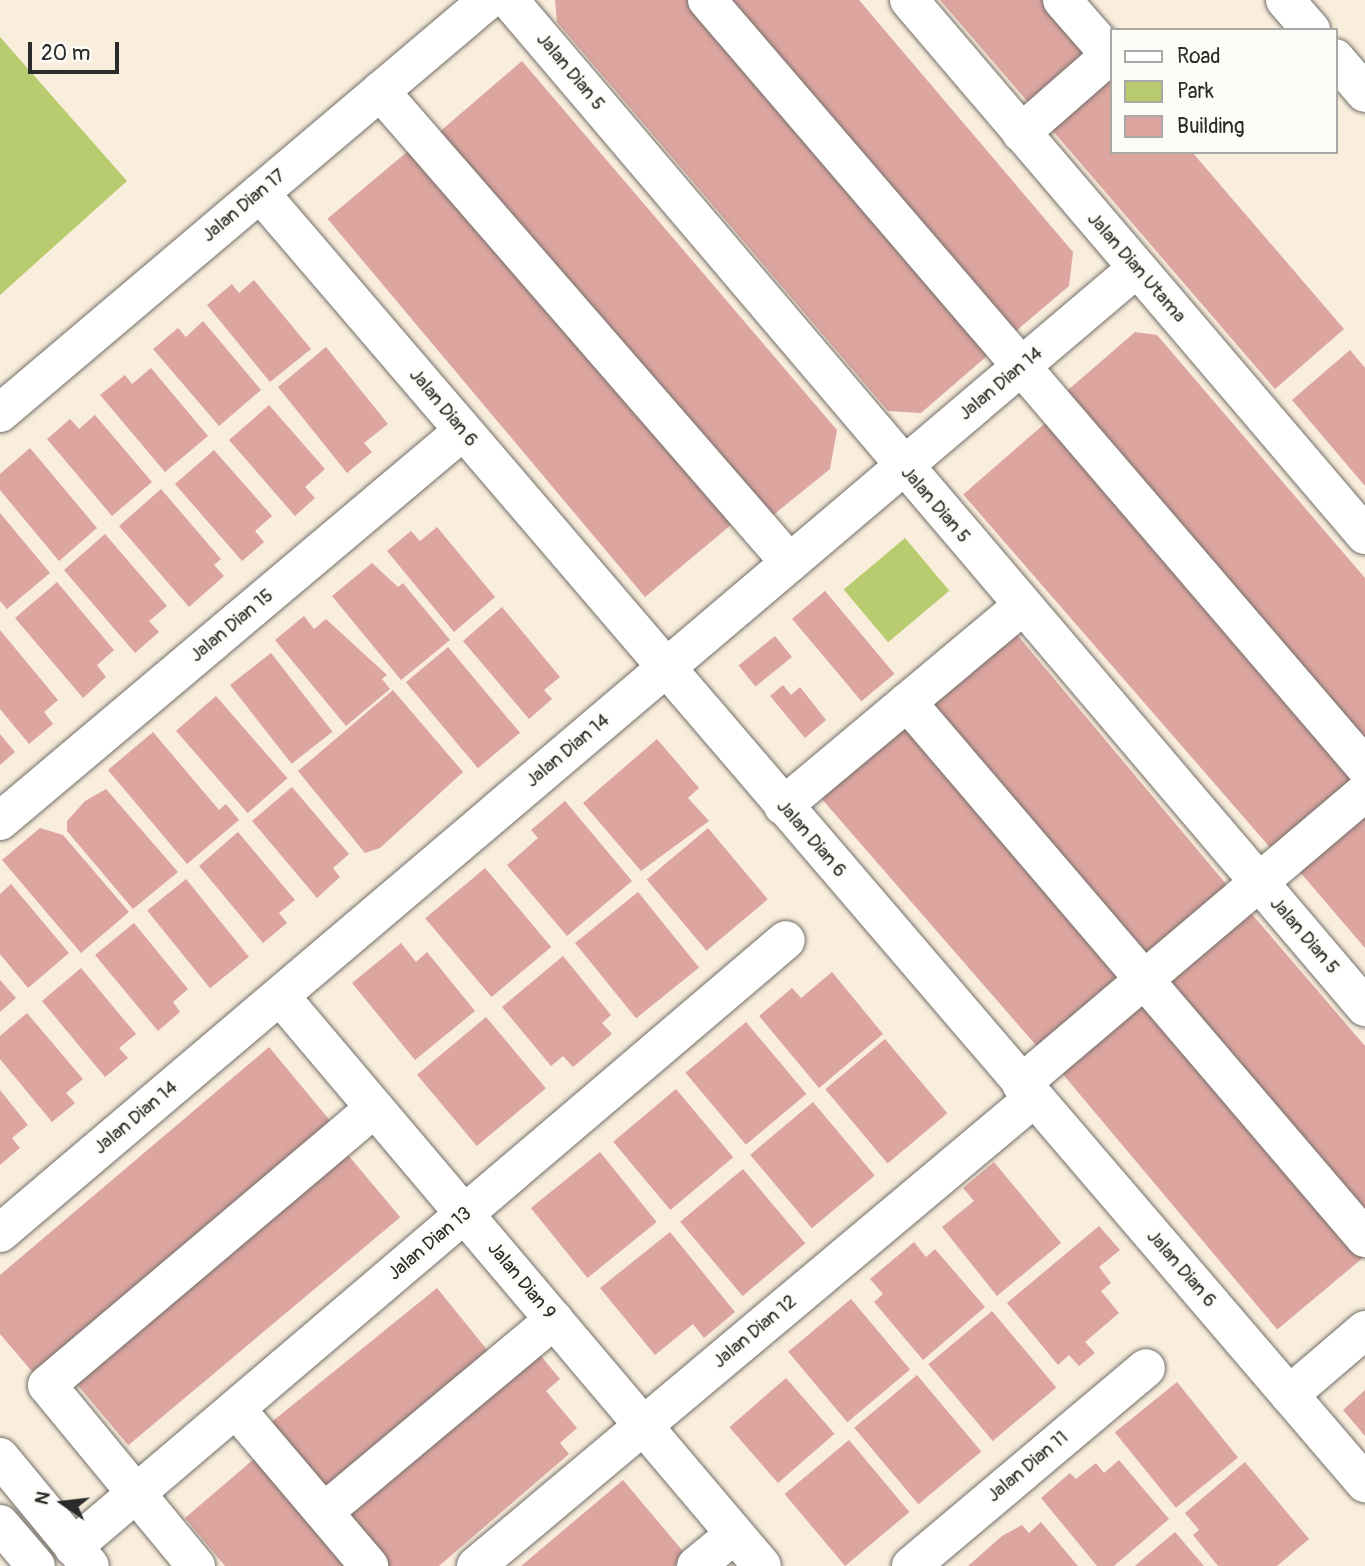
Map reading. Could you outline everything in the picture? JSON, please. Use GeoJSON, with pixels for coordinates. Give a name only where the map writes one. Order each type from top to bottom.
{"type":"FeatureCollection","features":[{"type":"Feature","properties":{"kind":"street","name":"Jalan Dian 17"},"geometry":{"type":"LineString","coordinates":[[0,413],[488,0]]}},
{"type":"Feature","properties":{"kind":"street","name":"Jalan Dian 5"},"geometry":{"type":"LineString","coordinates":[[509,0],[903,467],[1365,1007]]}},
{"type":"Feature","properties":{"kind":"street"},"geometry":{"type":"LineString","coordinates":[[707,0],[1365,767]]}},
{"type":"Feature","properties":{"kind":"street","name":"Jalan Dian Utama"},"geometry":{"type":"LineString","coordinates":[[909,0],[1365,535]]}},
{"type":"Feature","properties":{"kind":"street"},"geometry":{"type":"LineString","coordinates":[[1021,133],[1110,55],[1062,0]]}},
{"type":"Feature","properties":{"kind":"street"},"geometry":{"type":"LineString","coordinates":[[1285,0],[1309,28]]}},
{"type":"Feature","properties":{"kind":"street"},"geometry":{"type":"LineString","coordinates":[[380,91],[789,563]]}},
{"type":"Feature","properties":{"kind":"street","name":"Jalan Dian 6"},"geometry":{"type":"LineString","coordinates":[[260,193],[1365,1483]]}},
{"type":"Feature","properties":{"kind":"street","name":"Jalan Dian 14"},"geometry":{"type":"LineString","coordinates":[[0,1233],[1136,269]]}},
{"type":"Feature","properties":{"kind":"street","name":"Jalan Dian 15"},"geometry":{"type":"LineString","coordinates":[[0,821],[463,431]]}},
{"type":"Feature","properties":{"kind":"street"},"geometry":{"type":"LineString","coordinates":[[783,806],[1022,606]]}},
{"type":"Feature","properties":{"kind":"street"},"geometry":{"type":"LineString","coordinates":[[907,702],[1365,1238]]}},
{"type":"Feature","properties":{"kind":"street","name":"Jalan Dian 12"},"geometry":{"type":"LineString","coordinates":[[476,1566],[643,1425],[1027,1091],[1144,979],[1365,792]]}},
{"type":"Feature","properties":{"kind":"street","name":"Jalan Dian 13"},"geometry":{"type":"LineString","coordinates":[[82,1556],[135,1494],[786,940]]}},
{"type":"Feature","properties":{"kind":"street","name":"Jalan Dian 9"},"geometry":{"type":"LineString","coordinates":[[280,996],[762,1566]]}},
{"type":"Feature","properties":{"kind":"street"},"geometry":{"type":"LineString","coordinates":[[196,1566],[47,1385],[375,1108]]}},
{"type":"Feature","properties":{"kind":"street"},"geometry":{"type":"LineString","coordinates":[[324,1512],[554,1320]]}},
{"type":"Feature","properties":{"kind":"street"},"geometry":{"type":"LineString","coordinates":[[1289,1395],[1365,1330]]}},
{"type":"Feature","properties":{"kind":"street","name":"Jalan Dian 11"},"geometry":{"type":"LineString","coordinates":[[911,1566],[1146,1368]]}},
{"type":"Feature","properties":{"kind":"street"},"geometry":{"type":"LineString","coordinates":[[236,1409],[369,1566]]}},
{"type":"Feature","properties":{"kind":"street"},"geometry":{"type":"LineString","coordinates":[[0,1457],[82,1556]]}},
{"type":"Feature","properties":{"kind":"street"},"geometry":{"type":"LineString","coordinates":[[0,1524],[36,1566]]}},
{"type":"Feature","properties":{"kind":"street"},"geometry":{"type":"LineString","coordinates":[[696,1566],[735,1534]]}},
{"type":"Feature","properties":{"kind":"green space"},"geometry":{"type":"Polygon","coordinates":[[[0,37],[127,181],[0,295],[0,37]]]}},
{"type":"Feature","properties":{"kind":"green space"},"geometry":{"type":"Polygon","coordinates":[[[905,538],[949,591],[888,642],[844,589],[905,538]]]}},
{"type":"Feature","properties":{"kind":"building"},"geometry":{"type":"Polygon","coordinates":[[[555,0],[695,0],[994,350],[921,413],[888,411],[557,22],[555,0]]]}},
{"type":"Feature","properties":{"kind":"building"},"geometry":{"type":"Polygon","coordinates":[[[725,0],[859,0],[1073,252],[1069,286],[1010,336],[725,0]]]}},
{"type":"Feature","properties":{"kind":"building"},"geometry":{"type":"Polygon","coordinates":[[[940,0],[1049,0],[1096,56],[1034,109],[940,0]]]}},
{"type":"Feature","properties":{"kind":"building"},"geometry":{"type":"Polygon","coordinates":[[[522,61],[837,430],[830,469],[767,520],[437,134],[522,61]]]}},
{"type":"Feature","properties":{"kind":"building"},"geometry":{"type":"Polygon","coordinates":[[[1110,68],[1110,154],[1194,154],[1344,329],[1275,389],[1046,123],[1110,68]]]}},
{"type":"Feature","properties":{"kind":"building"},"geometry":{"type":"Polygon","coordinates":[[[414,146],[732,524],[645,597],[327,219],[414,146]]]}},
{"type":"Feature","properties":{"kind":"building"},"geometry":{"type":"Polygon","coordinates":[[[254,280],[311,349],[270,382],[207,305],[232,284],[239,293],[254,280]]]}},
{"type":"Feature","properties":{"kind":"building"},"geometry":{"type":"Polygon","coordinates":[[[203,321],[261,390],[219,426],[153,349],[178,328],[186,337],[203,321]]]}},
{"type":"Feature","properties":{"kind":"building"},"geometry":{"type":"Polygon","coordinates":[[[1135,332],[1157,335],[1365,578],[1365,751],[1061,396],[1135,332]]]}},
{"type":"Feature","properties":{"kind":"building"},"geometry":{"type":"Polygon","coordinates":[[[326,347],[388,424],[364,443],[372,452],[347,473],[278,387],[326,347]]]}},
{"type":"Feature","properties":{"kind":"building"},"geometry":{"type":"Polygon","coordinates":[[[1350,350],[1365,368],[1365,486],[1292,400],[1350,350]]]}},
{"type":"Feature","properties":{"kind":"building"},"geometry":{"type":"Polygon","coordinates":[[[151,368],[208,436],[165,472],[100,395],[125,375],[132,384],[151,368]]]}},
{"type":"Feature","properties":{"kind":"building"},"geometry":{"type":"Polygon","coordinates":[[[269,405],[325,469],[305,487],[315,498],[295,516],[229,440],[269,405]]]}},
{"type":"Feature","properties":{"kind":"building"},"geometry":{"type":"Polygon","coordinates":[[[95,415],[152,482],[112,516],[47,439],[70,419],[79,429],[95,415]]]}},
{"type":"Feature","properties":{"kind":"building"},"geometry":{"type":"Polygon","coordinates":[[[1050,419],[1360,775],[1273,851],[963,494],[1050,419]]]}},
{"type":"Feature","properties":{"kind":"building"},"geometry":{"type":"Polygon","coordinates":[[[30,448],[97,528],[59,561],[0,490],[0,474],[30,448]]]}},
{"type":"Feature","properties":{"kind":"building"},"geometry":{"type":"Polygon","coordinates":[[[214,450],[272,516],[255,531],[264,542],[242,561],[175,484],[214,450]]]}},
{"type":"Feature","properties":{"kind":"building"},"geometry":{"type":"Polygon","coordinates":[[[161,489],[221,559],[214,565],[224,576],[189,607],[119,526],[161,489]]]}},
{"type":"Feature","properties":{"kind":"building"},"geometry":{"type":"Polygon","coordinates":[[[0,513],[50,573],[7,609],[0,601],[0,513]]]}},
{"type":"Feature","properties":{"kind":"building"},"geometry":{"type":"Polygon","coordinates":[[[437,527],[495,597],[454,632],[387,551],[411,531],[420,541],[437,527]]]}},
{"type":"Feature","properties":{"kind":"building"},"geometry":{"type":"Polygon","coordinates":[[[105,534],[167,606],[149,621],[159,632],[135,653],[64,570],[105,534]]]}},
{"type":"Feature","properties":{"kind":"building"},"geometry":{"type":"Polygon","coordinates":[[[372,563],[398,587],[403,583],[450,640],[401,680],[332,596],[372,563]]]}},
{"type":"Feature","properties":{"kind":"building"},"geometry":{"type":"Polygon","coordinates":[[[57,582],[114,650],[97,665],[106,677],[83,698],[15,618],[57,582]]]}},
{"type":"Feature","properties":{"kind":"building"},"geometry":{"type":"Polygon","coordinates":[[[825,591],[894,674],[861,701],[792,619],[825,591]]]}},
{"type":"Feature","properties":{"kind":"building"},"geometry":{"type":"Polygon","coordinates":[[[502,607],[560,677],[544,690],[552,699],[529,719],[463,641],[502,607]]]}},
{"type":"Feature","properties":{"kind":"building"},"geometry":{"type":"Polygon","coordinates":[[[304,616],[314,629],[326,619],[387,675],[382,679],[390,689],[346,726],[275,640],[304,616]]]}},
{"type":"Feature","properties":{"kind":"building"},"geometry":{"type":"Polygon","coordinates":[[[0,630],[58,700],[44,712],[53,724],[29,744],[0,709],[0,630]]]}},
{"type":"Feature","properties":{"kind":"building"},"geometry":{"type":"Polygon","coordinates":[[[1013,630],[1230,888],[1143,961],[926,703],[1013,630]]]}},
{"type":"Feature","properties":{"kind":"building"},"geometry":{"type":"Polygon","coordinates":[[[775,636],[792,657],[755,687],[738,666],[775,636]]]}},
{"type":"Feature","properties":{"kind":"building"},"geometry":{"type":"Polygon","coordinates":[[[448,647],[520,733],[478,768],[406,682],[448,647]]]}},
{"type":"Feature","properties":{"kind":"building"},"geometry":{"type":"Polygon","coordinates":[[[271,653],[333,732],[292,764],[230,685],[271,653]]]}},
{"type":"Feature","properties":{"kind":"building"},"geometry":{"type":"Polygon","coordinates":[[[783,685],[791,695],[800,687],[826,720],[805,738],[770,696],[783,685]]]}},
{"type":"Feature","properties":{"kind":"building"},"geometry":{"type":"Polygon","coordinates":[[[393,690],[463,772],[380,848],[365,853],[298,771],[393,690]]]}},
{"type":"Feature","properties":{"kind":"building"},"geometry":{"type":"Polygon","coordinates":[[[216,696],[288,778],[248,813],[176,731],[216,696]]]}},
{"type":"Feature","properties":{"kind":"building"},"geometry":{"type":"Polygon","coordinates":[[[907,717],[1131,974],[1042,1052],[818,794],[907,717]]]}},
{"type":"Feature","properties":{"kind":"building"},"geometry":{"type":"Polygon","coordinates":[[[153,732],[219,810],[226,804],[239,820],[187,864],[108,770],[153,732]]]}},
{"type":"Feature","properties":{"kind":"building"},"geometry":{"type":"Polygon","coordinates":[[[0,734],[15,752],[0,765],[0,734]]]}},
{"type":"Feature","properties":{"kind":"building"},"geometry":{"type":"Polygon","coordinates":[[[657,739],[699,788],[688,798],[709,821],[641,871],[583,803],[657,739]]]}},
{"type":"Feature","properties":{"kind":"building"},"geometry":{"type":"Polygon","coordinates":[[[292,787],[349,854],[333,868],[340,877],[317,898],[252,821],[292,787]]]}},
{"type":"Feature","properties":{"kind":"building"},"geometry":{"type":"Polygon","coordinates":[[[106,789],[178,872],[133,909],[67,831],[67,821],[85,801],[106,789]]]}},
{"type":"Feature","properties":{"kind":"building"},"geometry":{"type":"Polygon","coordinates":[[[565,801],[632,881],[567,936],[507,865],[538,838],[531,830],[565,801]]]}},
{"type":"Feature","properties":{"kind":"building"},"geometry":{"type":"Polygon","coordinates":[[[1365,804],[1365,948],[1294,865],[1365,804]]]}},
{"type":"Feature","properties":{"kind":"building"},"geometry":{"type":"Polygon","coordinates":[[[40,828],[63,835],[129,912],[81,953],[2,860],[40,828]]]}},
{"type":"Feature","properties":{"kind":"building"},"geometry":{"type":"Polygon","coordinates":[[[708,828],[768,899],[706,951],[647,879],[708,828]]]}},
{"type":"Feature","properties":{"kind":"building"},"geometry":{"type":"Polygon","coordinates":[[[238,832],[295,900],[279,913],[287,923],[263,943],[199,866],[238,832]]]}},
{"type":"Feature","properties":{"kind":"building"},"geometry":{"type":"Polygon","coordinates":[[[485,868],[551,947],[491,997],[425,918],[485,868]]]}},
{"type":"Feature","properties":{"kind":"building"},"geometry":{"type":"Polygon","coordinates":[[[186,879],[249,957],[210,988],[147,910],[186,879]]]}},
{"type":"Feature","properties":{"kind":"building"},"geometry":{"type":"Polygon","coordinates":[[[11,884],[69,953],[28,988],[0,954],[0,894],[11,884]]]}},
{"type":"Feature","properties":{"kind":"building"},"geometry":{"type":"Polygon","coordinates":[[[638,892],[699,967],[636,1018],[575,943],[638,892]]]}},
{"type":"Feature","properties":{"kind":"building"},"geometry":{"type":"Polygon","coordinates":[[[1245,906],[1365,1046],[1365,1217],[1161,979],[1245,906]]]}},
{"type":"Feature","properties":{"kind":"building"},"geometry":{"type":"Polygon","coordinates":[[[134,923],[188,989],[173,1002],[180,1012],[158,1031],[95,955],[134,923]]]}},
{"type":"Feature","properties":{"kind":"building"},"geometry":{"type":"Polygon","coordinates":[[[401,943],[416,962],[427,952],[475,1011],[415,1060],[352,983],[401,943]]]}},
{"type":"Feature","properties":{"kind":"building"},"geometry":{"type":"Polygon","coordinates":[[[563,956],[611,1015],[602,1023],[612,1034],[573,1067],[563,1056],[551,1066],[502,1007],[563,956]]]}},
{"type":"Feature","properties":{"kind":"building"},"geometry":{"type":"Polygon","coordinates":[[[81,968],[136,1034],[119,1048],[128,1058],[105,1077],[42,1001],[81,968]]]}},
{"type":"Feature","properties":{"kind":"building"},"geometry":{"type":"Polygon","coordinates":[[[832,972],[883,1034],[819,1088],[759,1016],[792,988],[801,998],[832,972]]]}},
{"type":"Feature","properties":{"kind":"building"},"geometry":{"type":"Polygon","coordinates":[[[0,980],[16,998],[0,1012],[0,980]]]}},
{"type":"Feature","properties":{"kind":"building"},"geometry":{"type":"Polygon","coordinates":[[[1144,995],[1364,1257],[1277,1330],[1057,1068],[1144,995]]]}},
{"type":"Feature","properties":{"kind":"building"},"geometry":{"type":"Polygon","coordinates":[[[27,1013],[83,1079],[66,1093],[75,1103],[52,1122],[0,1059],[0,1036],[27,1013]]]}},
{"type":"Feature","properties":{"kind":"building"},"geometry":{"type":"Polygon","coordinates":[[[486,1017],[546,1088],[477,1146],[417,1075],[486,1017]]]}},
{"type":"Feature","properties":{"kind":"building"},"geometry":{"type":"Polygon","coordinates":[[[746,1022],[806,1094],[746,1145],[685,1073],[746,1022]]]}},
{"type":"Feature","properties":{"kind":"building"},"geometry":{"type":"Polygon","coordinates":[[[885,1039],[947,1113],[888,1163],[825,1089],[885,1039]]]}},
{"type":"Feature","properties":{"kind":"building"},"geometry":{"type":"Polygon","coordinates":[[[269,1047],[332,1123],[35,1375],[0,1334],[0,1275],[269,1047]]]}},
{"type":"Feature","properties":{"kind":"building"},"geometry":{"type":"Polygon","coordinates":[[[676,1089],[733,1157],[670,1210],[613,1142],[676,1089]]]}},
{"type":"Feature","properties":{"kind":"building"},"geometry":{"type":"Polygon","coordinates":[[[0,1090],[28,1125],[12,1138],[20,1148],[0,1165],[0,1090]]]}},
{"type":"Feature","properties":{"kind":"building"},"geometry":{"type":"Polygon","coordinates":[[[813,1102],[875,1176],[812,1228],[750,1155],[813,1102]]]}},
{"type":"Feature","properties":{"kind":"building"},"geometry":{"type":"Polygon","coordinates":[[[343,1149],[400,1217],[128,1445],[71,1377],[343,1149]]]}},
{"type":"Feature","properties":{"kind":"building"},"geometry":{"type":"Polygon","coordinates":[[[600,1152],[657,1222],[587,1278],[531,1208],[600,1152]]]}},
{"type":"Feature","properties":{"kind":"building"},"geometry":{"type":"Polygon","coordinates":[[[994,1162],[1061,1243],[997,1296],[942,1227],[974,1201],[963,1188],[994,1162]]]}},
{"type":"Feature","properties":{"kind":"building"},"geometry":{"type":"Polygon","coordinates":[[[743,1169],[805,1243],[743,1296],[680,1222],[743,1169]]]}},
{"type":"Feature","properties":{"kind":"building"},"geometry":{"type":"Polygon","coordinates":[[[1099,1226],[1120,1250],[1099,1267],[1111,1283],[1101,1291],[1119,1313],[1085,1342],[1095,1353],[1079,1366],[1069,1355],[1058,1365],[1007,1303],[1099,1226]]]}},
{"type":"Feature","properties":{"kind":"building"},"geometry":{"type":"Polygon","coordinates":[[[670,1232],[735,1312],[704,1338],[693,1324],[655,1355],[600,1288],[670,1232]]]}},
{"type":"Feature","properties":{"kind":"building"},"geometry":{"type":"Polygon","coordinates":[[[914,1242],[926,1257],[935,1249],[985,1307],[923,1360],[874,1302],[883,1294],[870,1279],[914,1242]]]}},
{"type":"Feature","properties":{"kind":"building"},"geometry":{"type":"Polygon","coordinates":[[[437,1288],[494,1358],[324,1495],[268,1425],[437,1288]]]}},
{"type":"Feature","properties":{"kind":"building"},"geometry":{"type":"Polygon","coordinates":[[[851,1299],[910,1369],[847,1422],[788,1352],[851,1299]]]}},
{"type":"Feature","properties":{"kind":"building"},"geometry":{"type":"Polygon","coordinates":[[[992,1311],[1056,1388],[993,1441],[928,1364],[992,1311]]]}},
{"type":"Feature","properties":{"kind":"building"},"geometry":{"type":"Polygon","coordinates":[[[536,1350],[560,1379],[546,1391],[577,1428],[560,1443],[569,1454],[439,1566],[388,1566],[344,1514],[536,1350]]]}},
{"type":"Feature","properties":{"kind":"building"},"geometry":{"type":"Polygon","coordinates":[[[917,1375],[981,1452],[918,1504],[854,1428],[917,1375]]]}},
{"type":"Feature","properties":{"kind":"building"},"geometry":{"type":"Polygon","coordinates":[[[786,1378],[835,1434],[778,1483],[729,1427],[786,1378]]]}},
{"type":"Feature","properties":{"kind":"building"},"geometry":{"type":"Polygon","coordinates":[[[1177,1382],[1238,1457],[1176,1508],[1115,1432],[1177,1382]]]}},
{"type":"Feature","properties":{"kind":"building"},"geometry":{"type":"Polygon","coordinates":[[[1365,1390],[1365,1436],[1343,1410],[1365,1390]]]}},
{"type":"Feature","properties":{"kind":"building"},"geometry":{"type":"Polygon","coordinates":[[[849,1440],[909,1512],[845,1566],[785,1494],[849,1440]]]}},
{"type":"Feature","properties":{"kind":"building"},"geometry":{"type":"Polygon","coordinates":[[[261,1453],[355,1566],[225,1566],[185,1518],[261,1453]]]}},
{"type":"Feature","properties":{"kind":"building"},"geometry":{"type":"Polygon","coordinates":[[[1119,1460],[1169,1519],[1114,1566],[1097,1566],[1041,1498],[1070,1473],[1076,1479],[1096,1463],[1104,1473],[1119,1460]]]}},
{"type":"Feature","properties":{"kind":"building"},"geometry":{"type":"Polygon","coordinates":[[[1245,1462],[1309,1539],[1277,1566],[1218,1566],[1193,1535],[1199,1530],[1185,1513],[1245,1462]]]}},
{"type":"Feature","properties":{"kind":"building"},"geometry":{"type":"Polygon","coordinates":[[[623,1480],[687,1556],[674,1566],[521,1566],[623,1480]]]}},
{"type":"Feature","properties":{"kind":"building"},"geometry":{"type":"Polygon","coordinates":[[[1041,1522],[1078,1566],[968,1566],[1002,1536],[1022,1525],[1029,1533],[1041,1522]]]}},
{"type":"Feature","properties":{"kind":"building"},"geometry":{"type":"Polygon","coordinates":[[[1175,1532],[1204,1566],[1135,1566],[1144,1558],[1175,1532]]]}}]}
